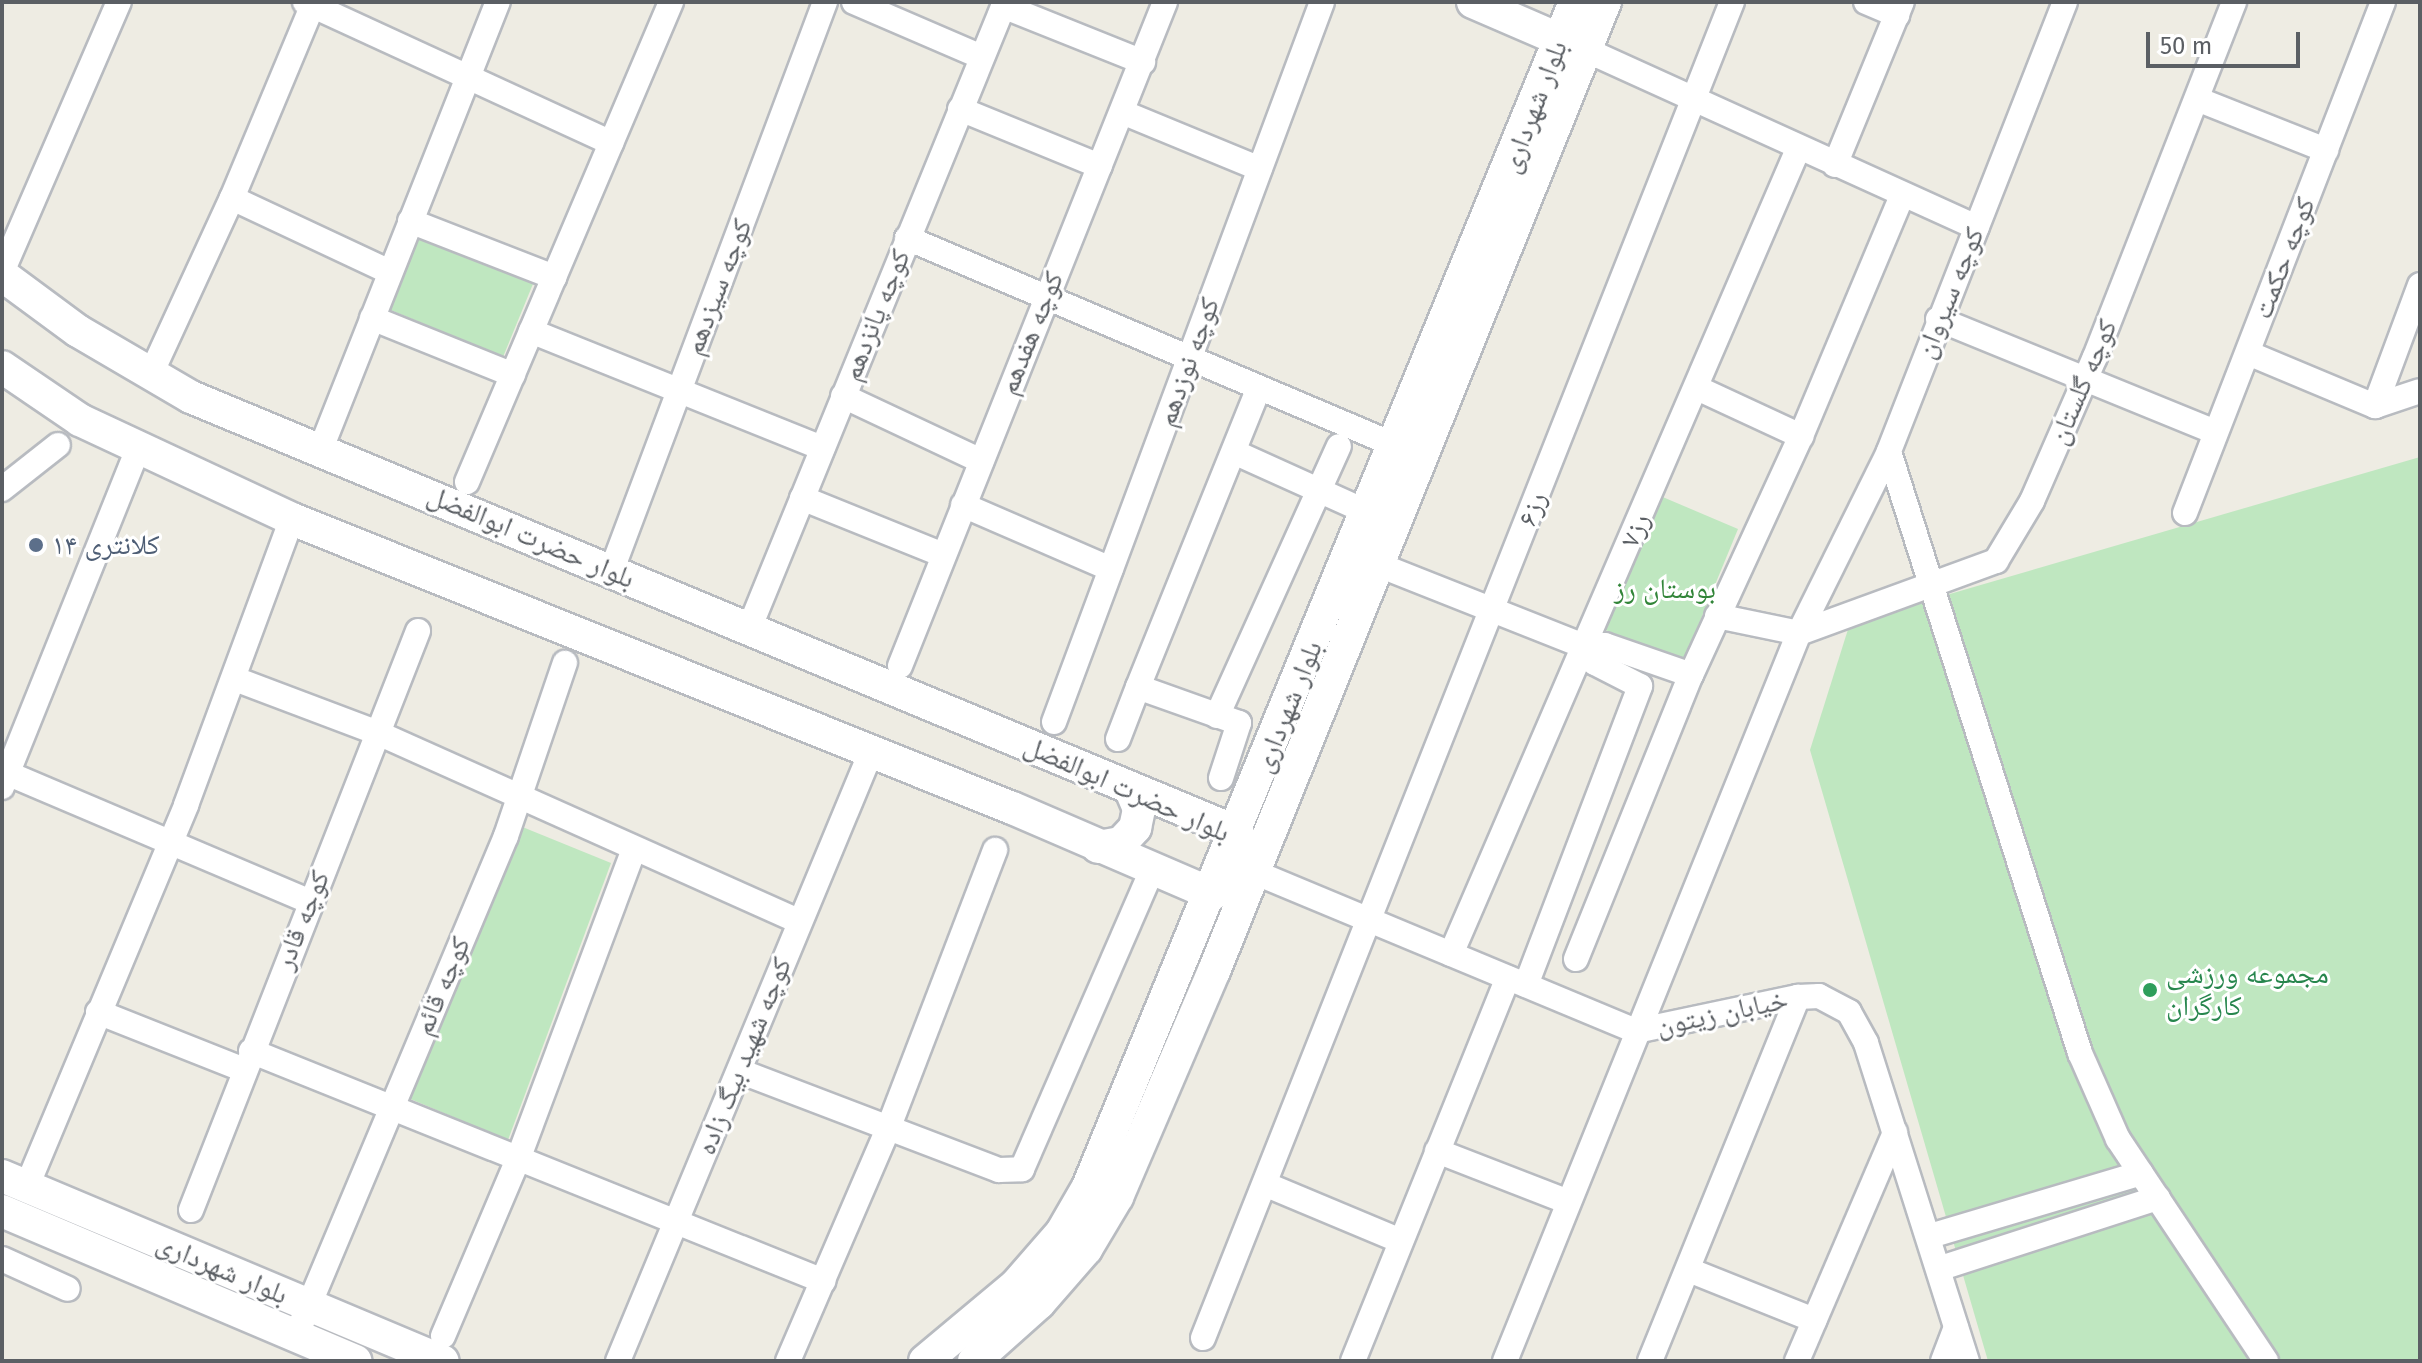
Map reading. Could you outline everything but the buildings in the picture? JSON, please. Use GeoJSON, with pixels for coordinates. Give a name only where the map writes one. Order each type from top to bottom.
{"type":"FeatureCollection","features":[{"type":"Feature","properties":{"kind":"main road"},"geometry":{"type":"LineString","coordinates":[[1473,2],[1572,45]]}},
{"type":"Feature","properties":{"kind":"main road","name":"بلوار شهرداری"},"geometry":{"type":"LineString","coordinates":[[974,1361],[1039,1303],[1086,1249],[1117,1197],[1379,565],[1572,45],[1575,2]]}},
{"type":"Feature","properties":{"kind":"main road","name":"بلوار شهرداری"},"geometry":{"type":"LineString","coordinates":[[925,1361],[1016,1285],[1062,1232],[1118,1120],[1397,446],[1572,45],[1605,2]]}},
{"type":"Feature","properties":{"kind":"main road","name":"بلوار حضرت ابوالفضل"},"geometry":{"type":"LineString","coordinates":[[2,273],[150,376],[320,451],[458,504],[611,572],[1237,832],[1254,872],[1212,894]]}},
{"type":"Feature","properties":{"kind":"main road"},"geometry":{"type":"LineString","coordinates":[[2,367],[80,420],[292,519],[871,752],[1212,894]]}},
{"type":"Feature","properties":{"kind":"main road"},"geometry":{"type":"LineString","coordinates":[[1098,847],[1121,843],[1135,828],[1139,809],[1130,788]]}},
{"type":"Feature","properties":{"kind":"main road","name":"بلوار شهرداری"},"geometry":{"type":"LineString","coordinates":[[15,1181],[309,1305],[443,1348]]}},
{"type":"Feature","properties":{"kind":"main road","name":"بلوار شهرداری"},"geometry":{"type":"LineString","coordinates":[[2,1211],[355,1361]]}},
{"type":"Feature","properties":{"kind":"street"},"geometry":{"type":"LineString","coordinates":[[2,273],[119,2]]}},
{"type":"Feature","properties":{"kind":"street"},"geometry":{"type":"LineString","coordinates":[[320,451],[466,76],[498,2]]}},
{"type":"Feature","properties":{"kind":"street"},"geometry":{"type":"LineString","coordinates":[[467,482],[671,2]]}},
{"type":"Feature","properties":{"kind":"street","name":"کوچه سیزدهم"},"geometry":{"type":"LineString","coordinates":[[611,572],[825,2]]}},
{"type":"Feature","properties":{"kind":"street"},"geometry":{"type":"LineString","coordinates":[[854,2],[982,57]]}},
{"type":"Feature","properties":{"kind":"street","name":"کوچه هفدهم"},"geometry":{"type":"LineString","coordinates":[[900,666],[1165,2]]}},
{"type":"Feature","properties":{"kind":"street","name":"کوچه نوزدهم"},"geometry":{"type":"LineString","coordinates":[[1054,722],[1322,2]]}},
{"type":"Feature","properties":{"kind":"street","name":"رز۶"},"geometry":{"type":"LineString","coordinates":[[1203,1338],[1267,1185],[1691,97],[1732,2]]}},
{"type":"Feature","properties":{"kind":"street"},"geometry":{"type":"LineString","coordinates":[[1835,165],[1900,8],[1866,2]]}},
{"type":"Feature","properties":{"kind":"street","name":"کوچه سیروان"},"geometry":{"type":"LineString","coordinates":[[1505,1361],[1566,1201],[1799,633],[1889,452],[1938,319],[2065,2]]}},
{"type":"Feature","properties":{"kind":"street","name":"کوچه گلستان"},"geometry":{"type":"LineString","coordinates":[[1799,633],[1929,589],[1996,561],[2032,501],[2084,380],[2234,2]]}},
{"type":"Feature","properties":{"kind":"street","name":"کوچه حکمت"},"geometry":{"type":"LineString","coordinates":[[2185,513],[2213,431],[2248,353],[2383,2]]}},
{"type":"Feature","properties":{"kind":"street"},"geometry":{"type":"LineString","coordinates":[[150,376],[232,198],[310,3],[611,143]]}},
{"type":"Feature","properties":{"kind":"street"},"geometry":{"type":"LineString","coordinates":[[1004,4],[1143,62]]}},
{"type":"Feature","properties":{"kind":"street","name":"کوچه پانزدهم"},"geometry":{"type":"LineString","coordinates":[[749,629],[1004,4]]}},
{"type":"Feature","properties":{"kind":"street"},"geometry":{"type":"LineString","coordinates":[[1572,45],[1902,196],[1977,227]]}},
{"type":"Feature","properties":{"kind":"street"},"geometry":{"type":"LineString","coordinates":[[2197,99],[2326,150]]}},
{"type":"Feature","properties":{"kind":"street"},"geometry":{"type":"LineString","coordinates":[[960,109],[1100,166]]}},
{"type":"Feature","properties":{"kind":"street"},"geometry":{"type":"LineString","coordinates":[[1122,112],[1260,169]]}},
{"type":"Feature","properties":{"kind":"street","name":"رز۷"},"geometry":{"type":"LineString","coordinates":[[1451,954],[1798,149]]}},
{"type":"Feature","properties":{"kind":"street"},"geometry":{"type":"LineString","coordinates":[[1576,959],[1691,675],[1801,436],[1902,196]]}},
{"type":"Feature","properties":{"kind":"street"},"geometry":{"type":"LineString","coordinates":[[232,198],[390,272]]}},
{"type":"Feature","properties":{"kind":"street"},"geometry":{"type":"LineString","coordinates":[[410,221],[554,277]]}},
{"type":"Feature","properties":{"kind":"street"},"geometry":{"type":"LineString","coordinates":[[907,238],[1397,446]]}},
{"type":"Feature","properties":{"kind":"street"},"geometry":{"type":"LineString","coordinates":[[2375,406],[2420,285]]}},
{"type":"Feature","properties":{"kind":"street"},"geometry":{"type":"LineString","coordinates":[[372,318],[513,375]]}},
{"type":"Feature","properties":{"kind":"street"},"geometry":{"type":"LineString","coordinates":[[1938,319],[2213,431]]}},
{"type":"Feature","properties":{"kind":"street"},"geometry":{"type":"LineString","coordinates":[[531,331],[822,448]]}},
{"type":"Feature","properties":{"kind":"street"},"geometry":{"type":"LineString","coordinates":[[2248,353],[2375,406],[2420,391]]}},
{"type":"Feature","properties":{"kind":"street"},"geometry":{"type":"LineString","coordinates":[[1118,739],[1259,387]]}},
{"type":"Feature","properties":{"kind":"street"},"geometry":{"type":"LineString","coordinates":[[1697,388],[1801,436]]}},
{"type":"Feature","properties":{"kind":"street"},"geometry":{"type":"LineString","coordinates":[[843,396],[981,461]]}},
{"type":"Feature","properties":{"kind":"street"},"geometry":{"type":"LineString","coordinates":[[2,489],[58,445]]}},
{"type":"Feature","properties":{"kind":"street"},"geometry":{"type":"LineString","coordinates":[[1217,716],[1339,446]]}},
{"type":"Feature","properties":{"kind":"street"},"geometry":{"type":"LineString","coordinates":[[138,449],[4,777],[309,901]]}},
{"type":"Feature","properties":{"kind":"street"},"geometry":{"type":"LineString","coordinates":[[1234,452],[1369,513]]}},
{"type":"Feature","properties":{"kind":"street"},"geometry":{"type":"LineString","coordinates":[[1889,452],[1929,589],[2080,1053],[2118,1139],[2266,1361]]}},
{"type":"Feature","properties":{"kind":"street"},"geometry":{"type":"LineString","coordinates":[[802,498],[943,555]]}},
{"type":"Feature","properties":{"kind":"street"},"geometry":{"type":"LineString","coordinates":[[963,505],[1111,569]]}},
{"type":"Feature","properties":{"kind":"street"},"geometry":{"type":"LineString","coordinates":[[15,1181],[98,1012],[170,842],[235,679],[292,519]]}},
{"type":"Feature","properties":{"kind":"street"},"geometry":{"type":"LineString","coordinates":[[1379,565],[1584,646],[1605,645],[1691,675]]}},
{"type":"Feature","properties":{"kind":"street"},"geometry":{"type":"LineString","coordinates":[[1717,616],[1799,633]]}},
{"type":"Feature","properties":{"kind":"street","name":"کوچه قادر"},"geometry":{"type":"LineString","coordinates":[[191,1210],[246,1060],[418,631]]}},
{"type":"Feature","properties":{"kind":"street"},"geometry":{"type":"LineString","coordinates":[[1353,1361],[1437,1151],[1517,982],[1640,686],[1595,663],[1584,646]]}},
{"type":"Feature","properties":{"kind":"street","name":"کوچه قائم"},"geometry":{"type":"LineString","coordinates":[[296,1336],[518,798],[565,663]]}},
{"type":"Feature","properties":{"kind":"street"},"geometry":{"type":"LineString","coordinates":[[235,679],[378,733],[633,851],[798,921]]}},
{"type":"Feature","properties":{"kind":"street"},"geometry":{"type":"LineString","coordinates":[[1138,687],[1239,723],[1221,778]]}},
{"type":"Feature","properties":{"kind":"street","name":"کوچه شهید بیگ زاده"},"geometry":{"type":"LineString","coordinates":[[618,1361],[742,1072],[798,921],[871,752]]}},
{"type":"Feature","properties":{"kind":"street"},"geometry":{"type":"LineString","coordinates":[[788,1361],[888,1129],[995,850]]}},
{"type":"Feature","properties":{"kind":"street"},"geometry":{"type":"LineString","coordinates":[[443,1348],[517,1162],[633,851]]}},
{"type":"Feature","properties":{"kind":"street"},"geometry":{"type":"LineString","coordinates":[[742,1072],[999,1170],[1022,1169],[1152,870]]}},
{"type":"Feature","properties":{"kind":"street","name":"خیابان زیتون"},"geometry":{"type":"LineString","coordinates":[[1254,872],[1636,1031],[1798,997],[1819,996],[1849,1012],[1866,1043],[1941,1268],[1967,1361]]}},
{"type":"Feature","properties":{"kind":"street"},"geometry":{"type":"LineString","coordinates":[[1650,1361],[1798,997]]}},
{"type":"Feature","properties":{"kind":"street"},"geometry":{"type":"LineString","coordinates":[[98,1012],[390,1111],[823,1281]]}},
{"type":"Feature","properties":{"kind":"street"},"geometry":{"type":"LineString","coordinates":[[1797,1361],[1895,1132]]}},
{"type":"Feature","properties":{"kind":"street"},"geometry":{"type":"LineString","coordinates":[[1437,1151],[1566,1201]]}},
{"type":"Feature","properties":{"kind":"street"},"geometry":{"type":"LineString","coordinates":[[1930,1236],[2141,1173]]}},
{"type":"Feature","properties":{"kind":"street"},"geometry":{"type":"LineString","coordinates":[[1267,1185],[1401,1241]]}},
{"type":"Feature","properties":{"kind":"street"},"geometry":{"type":"LineString","coordinates":[[1941,1268],[2158,1198]]}},
{"type":"Feature","properties":{"kind":"street"},"geometry":{"type":"LineString","coordinates":[[2,1259],[68,1289]]}},
{"type":"Feature","properties":{"kind":"street"},"geometry":{"type":"LineString","coordinates":[[1689,1270],[1814,1320]]}},
{"type":"Feature","properties":{"kind":"street"},"geometry":{"type":"LineString","coordinates":[[1943,1361],[1956,1327]]}},
{"type":"Feature","properties":{"kind":"green space"},"geometry":{"type":"Polygon","coordinates":[[[413,230],[535,279],[503,357],[381,306],[413,230]]]}},
{"type":"Feature","properties":{"kind":"green space","name":"مجموعه ورزشی کارگران"},"geometry":{"type":"Polygon","coordinates":[[[2420,457],[2420,1361],[1988,1361],[1810,750],[1850,623],[2420,457]]]}},
{"type":"Feature","properties":{"kind":"green space","name":"بوستان رز"},"geometry":{"type":"Polygon","coordinates":[[[1658,495],[1738,529],[1684,660],[1600,628],[1658,495]]]}},
{"type":"Feature","properties":{"kind":"green space"},"geometry":{"type":"Polygon","coordinates":[[[520,826],[611,863],[508,1140],[408,1098],[520,826]]]}},
{"type":"Feature","properties":{"kind":"place","name":"کلانتری ۱۴"},"geometry":{"type":"Point","coordinates":[36,545]}},
{"type":"Feature","properties":{"kind":"place","name":"مجموعه ورزشی کارگران"},"geometry":{"type":"Point","coordinates":[2150,990]}}]}
